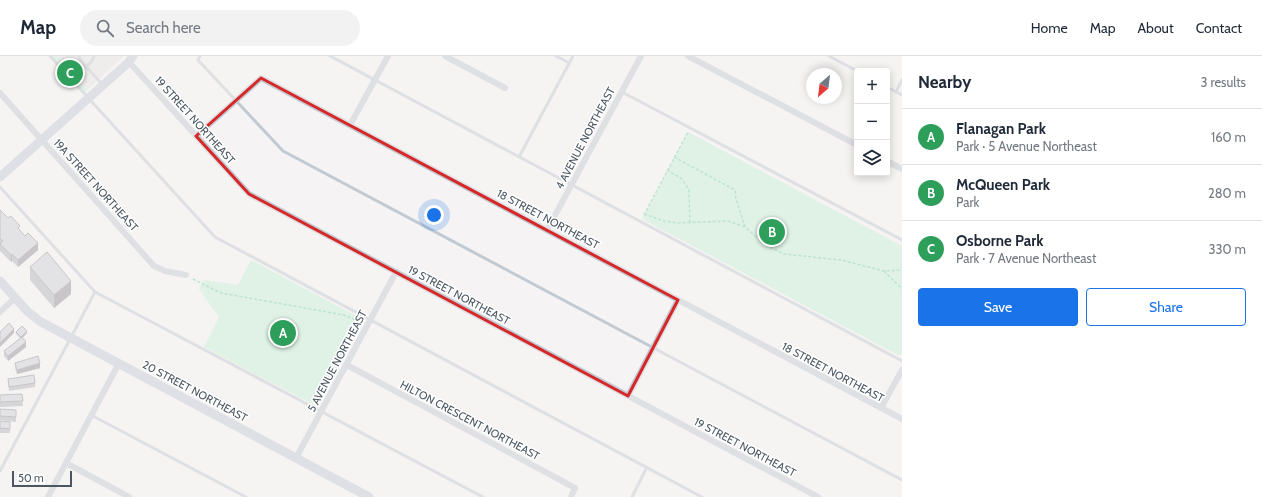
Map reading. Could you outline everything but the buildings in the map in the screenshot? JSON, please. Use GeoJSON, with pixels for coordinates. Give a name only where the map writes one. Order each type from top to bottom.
{"type":"FeatureCollection","features":[{"type":"Feature","properties":{"kind":"street"},"geometry":{"type":"LineString","coordinates":[[350,125],[388,56]]}},
{"type":"Feature","properties":{"kind":"street"},"geometry":{"type":"LineString","coordinates":[[446,56],[505,88]]}},
{"type":"Feature","properties":{"kind":"street","name":"4 AVENUE NORTHEAST"},"geometry":{"type":"LineString","coordinates":[[547,230],[641,56]]}},
{"type":"Feature","properties":{"kind":"street"},"geometry":{"type":"LineString","coordinates":[[688,56],[854,143]]}},
{"type":"Feature","properties":{"kind":"street"},"geometry":{"type":"LineString","coordinates":[[0,177],[103,86],[131,59]]}},
{"type":"Feature","properties":{"kind":"street","name":"19 STREET NORTHEAST"},"geometry":{"type":"LineString","coordinates":[[131,59],[196,136],[249,194],[818,497]]}},
{"type":"Feature","properties":{"kind":"street","name":"18 STREET NORTHEAST"},"geometry":{"type":"LineString","coordinates":[[196,136],[261,78],[902,420]]}},
{"type":"Feature","properties":{"kind":"street","name":"19A STREET NORTHEAST"},"geometry":{"type":"LineString","coordinates":[[0,93],[154,266],[165,271],[186,275]]}},
{"type":"Feature","properties":{"kind":"street"},"geometry":{"type":"LineString","coordinates":[[890,163],[902,169]]}},
{"type":"Feature","properties":{"kind":"street","name":"5 AVENUE NORTHEAST"},"geometry":{"type":"LineString","coordinates":[[296,458],[396,272]]}},
{"type":"Feature","properties":{"kind":"street","name":"20 STREET NORTHEAST"},"geometry":{"type":"LineString","coordinates":[[0,281],[28,312],[41,322],[369,497]]}},
{"type":"Feature","properties":{"kind":"street"},"geometry":{"type":"LineString","coordinates":[[0,312],[15,298]]}},
{"type":"Feature","properties":{"kind":"street"},"geometry":{"type":"LineString","coordinates":[[628,396],[678,300]]}},
{"type":"Feature","properties":{"kind":"street"},"geometry":{"type":"LineString","coordinates":[[48,497],[119,363]]}},
{"type":"Feature","properties":{"kind":"street","name":"HILTON CRESCENT NORTHEAST"},"geometry":{"type":"LineString","coordinates":[[347,365],[575,488],[570,497]]}},
{"type":"Feature","properties":{"kind":"street"},"geometry":{"type":"LineString","coordinates":[[881,408],[902,370]]}},
{"type":"Feature","properties":{"kind":"street"},"geometry":{"type":"LineString","coordinates":[[66,463],[129,497]]}},
{"type":"Feature","properties":{"kind":"lane"},"geometry":{"type":"LineString","coordinates":[[50,56],[215,237],[369,323],[702,497]]}},
{"type":"Feature","properties":{"kind":"lane"},"geometry":{"type":"LineString","coordinates":[[79,56],[79,59],[103,86]]}},
{"type":"Feature","properties":{"kind":"lane"},"geometry":{"type":"LineString","coordinates":[[86,67],[92,61],[94,56]]}},
{"type":"Feature","properties":{"kind":"lane"},"geometry":{"type":"LineString","coordinates":[[200,56],[198,60],[283,151],[902,480]]}},
{"type":"Feature","properties":{"kind":"lane"},"geometry":{"type":"LineString","coordinates":[[330,56],[902,361]]}},
{"type":"Feature","properties":{"kind":"lane"},"geometry":{"type":"LineString","coordinates":[[556,56],[569,63]]}},
{"type":"Feature","properties":{"kind":"lane"},"geometry":{"type":"LineString","coordinates":[[519,157],[573,56]]}},
{"type":"Feature","properties":{"kind":"lane"},"geometry":{"type":"LineString","coordinates":[[829,56],[854,69]]}},
{"type":"Feature","properties":{"kind":"lane"},"geometry":{"type":"LineString","coordinates":[[896,92],[902,80]]}},
{"type":"Feature","properties":{"kind":"lane"},"geometry":{"type":"LineString","coordinates":[[890,89],[902,95]]}},
{"type":"Feature","properties":{"kind":"lane"},"geometry":{"type":"LineString","coordinates":[[622,92],[902,240]]}},
{"type":"Feature","properties":{"kind":"lane"},"geometry":{"type":"LineString","coordinates":[[0,187],[95,292],[483,497]]}},
{"type":"Feature","properties":{"kind":"lane"},"geometry":{"type":"LineString","coordinates":[[0,471],[95,292]]}},
{"type":"Feature","properties":{"kind":"lane"},"geometry":{"type":"LineString","coordinates":[[91,415],[246,497]]}},
{"type":"Feature","properties":{"kind":"lane"},"geometry":{"type":"LineString","coordinates":[[632,497],[647,468]]}},
{"type":"Feature","properties":{"kind":"path"},"geometry":{"type":"LineString","coordinates":[[642,219],[688,132]]}},
{"type":"Feature","properties":{"kind":"path"},"geometry":{"type":"LineString","coordinates":[[674,157],[735,190],[736,199],[745,228]]}},
{"type":"Feature","properties":{"kind":"path"},"geometry":{"type":"LineString","coordinates":[[667,170],[682,179],[689,190],[690,222]]}},
{"type":"Feature","properties":{"kind":"path"},"geometry":{"type":"LineString","coordinates":[[644,214],[664,221],[677,223],[728,221],[745,228],[766,245],[784,254],[841,260],[884,271],[902,270]]}},
{"type":"Feature","properties":{"kind":"path"},"geometry":{"type":"LineString","coordinates":[[884,271],[902,289]]}},
{"type":"Feature","properties":{"kind":"path"},"geometry":{"type":"LineString","coordinates":[[186,275],[221,293],[344,315],[369,323]]}},
{"type":"Feature","properties":{"kind":"highlighted area"},"geometry":{"type":"Polygon","coordinates":[[[261,78],[678,300],[628,396],[249,194],[196,136],[261,78]]]}},
{"type":"Feature","properties":{"kind":"shaded area"},"geometry":{"type":"Polygon","coordinates":[[[57,56],[124,56],[87,90],[57,56]]]}},
{"type":"Feature","properties":{"kind":"green space"},"geometry":{"type":"Polygon","coordinates":[[[52,56],[57,56],[87,90],[85,93],[52,56]]]}},
{"type":"Feature","properties":{"kind":"green space"},"geometry":{"type":"Polygon","coordinates":[[[688,132],[902,246],[902,353],[900,356],[642,219],[688,132]]]}},
{"type":"Feature","properties":{"kind":"green space"},"geometry":{"type":"Polygon","coordinates":[[[251,260],[362,319],[316,406],[204,347],[219,317],[199,289],[204,280],[238,285],[251,260]]]}},
{"type":"Feature","properties":{"kind":"place","name":"Osborne Park"},"geometry":{"type":"Point","coordinates":[70,73]}},
{"type":"Feature","properties":{"kind":"place","name":"McQueen Park"},"geometry":{"type":"Point","coordinates":[772,232]}},
{"type":"Feature","properties":{"kind":"place","name":"Flanagan Park"},"geometry":{"type":"Point","coordinates":[283,333]}}]}
